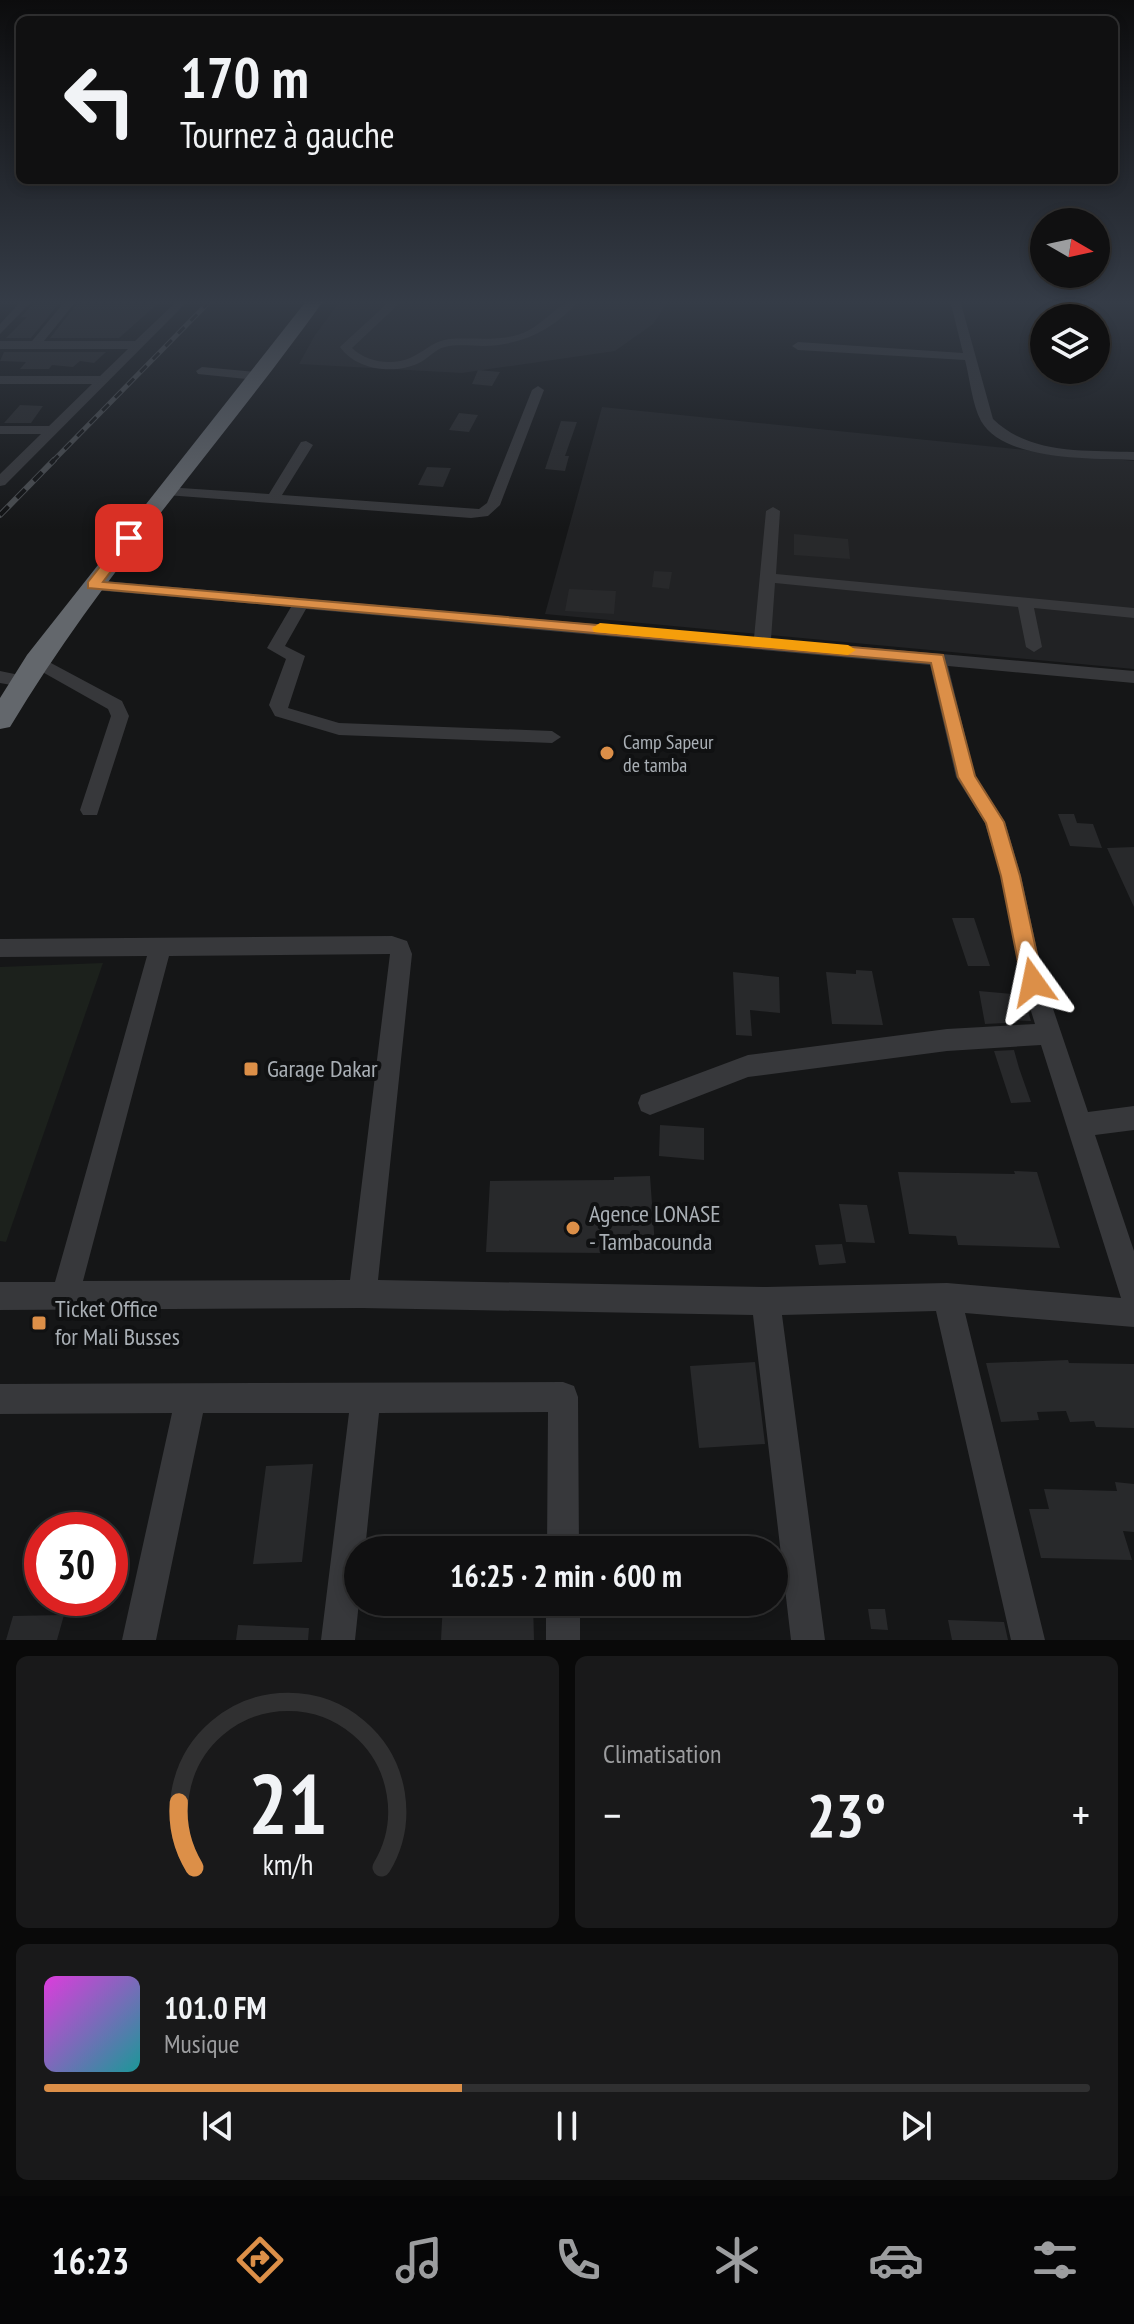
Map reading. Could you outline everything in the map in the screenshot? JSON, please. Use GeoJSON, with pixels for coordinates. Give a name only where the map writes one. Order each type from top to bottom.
{"type":"FeatureCollection","features":[{"type":"Feature","properties":{"kind":"highway"},"geometry":{"type":"LineString","coordinates":[[0,720],[20,673],[93,585],[256,377]]}},
{"type":"Feature","properties":{"kind":"street"},"geometry":{"type":"LineString","coordinates":[[0,482],[107,377]]}},
{"type":"Feature","properties":{"kind":"street"},"geometry":{"type":"LineString","coordinates":[[975,377],[987,420],[1005,439],[1039,448],[1134,456]]}},
{"type":"Feature","properties":{"kind":"street"},"geometry":{"type":"LineString","coordinates":[[0,380],[104,380]]}},
{"type":"Feature","properties":{"kind":"street"},"geometry":{"type":"LineString","coordinates":[[166,491],[483,513],[493,505],[538,390]]}},
{"type":"Feature","properties":{"kind":"street"},"geometry":{"type":"LineString","coordinates":[[0,430],[53,430]]}},
{"type":"Feature","properties":{"kind":"street"},"geometry":{"type":"LineString","coordinates":[[273,499],[306,445]]}},
{"type":"Feature","properties":{"kind":"street"},"geometry":{"type":"LineString","coordinates":[[762,643],[773,511]]}},
{"type":"Feature","properties":{"kind":"street"},"geometry":{"type":"LineString","coordinates":[[767,578],[1134,613]]}},
{"type":"Feature","properties":{"kind":"street"},"geometry":{"type":"LineString","coordinates":[[93,585],[1134,677]]}},
{"type":"Feature","properties":{"kind":"street"},"geometry":{"type":"LineString","coordinates":[[302,602],[275,648],[296,656],[278,705],[281,712],[290,717],[339,729],[552,737]]}},
{"type":"Feature","properties":{"kind":"street"},"geometry":{"type":"LineString","coordinates":[[1025,602],[1034,647]]}},
{"type":"Feature","properties":{"kind":"street"},"geometry":{"type":"LineString","coordinates":[[937,658],[966,777],[995,822],[1011,876],[1033,982],[1134,1294]]}},
{"type":"Feature","properties":{"kind":"street"},"geometry":{"type":"LineString","coordinates":[[20,673],[116,705],[120,716],[90,810]]}},
{"type":"Feature","properties":{"kind":"street"},"geometry":{"type":"LineString","coordinates":[[0,948],[392,945],[399,948],[362,1294]]}},
{"type":"Feature","properties":{"kind":"street"},"geometry":{"type":"LineString","coordinates":[[65,1296],[161,946]]}},
{"type":"Feature","properties":{"kind":"street"},"geometry":{"type":"LineString","coordinates":[[650,1103],[748,1066],[947,1040],[1050,1034]]}},
{"type":"Feature","properties":{"kind":"street"},"geometry":{"type":"LineString","coordinates":[[1080,1125],[1134,1118]]}},
{"type":"Feature","properties":{"kind":"street"},"geometry":{"type":"LineString","coordinates":[[0,1296],[362,1294],[766,1301],[947,1297],[1134,1313]]}},
{"type":"Feature","properties":{"kind":"street"},"geometry":{"type":"LineString","coordinates":[[947,1297],[1028,1640]]}},
{"type":"Feature","properties":{"kind":"street"},"geometry":{"type":"LineString","coordinates":[[766,1301],[808,1640]]}},
{"type":"Feature","properties":{"kind":"street"},"geometry":{"type":"LineString","coordinates":[[338,1640],[366,1397]]}},
{"type":"Feature","properties":{"kind":"street"},"geometry":{"type":"LineString","coordinates":[[0,1399],[563,1397],[563,1536]]}},
{"type":"Feature","properties":{"kind":"street"},"geometry":{"type":"LineString","coordinates":[[139,1640],[191,1398]]}},
{"type":"Feature","properties":{"kind":"street"},"geometry":{"type":"LineString","coordinates":[[563,1616],[563,1640]]}},
{"type":"Feature","properties":{"kind":"shaded area"},"geometry":{"type":"Polygon","coordinates":[[[602,407],[1134,461],[1134,669],[545,614],[602,407]]]}},
{"type":"Feature","properties":{"kind":"shaded area"},"geometry":{"type":"Polygon","coordinates":[[[103,963],[6,1242],[0,1241],[0,967],[103,963]]]}},
{"type":"Feature","properties":{"kind":"building"},"geometry":{"type":"Polygon","coordinates":[[[475,377],[497,377],[492,386],[472,384],[475,377]]]}},
{"type":"Feature","properties":{"kind":"building"},"geometry":{"type":"Polygon","coordinates":[[[20,405],[43,406],[31,423],[4,423],[20,405]]]}},
{"type":"Feature","properties":{"kind":"building"},"geometry":{"type":"Polygon","coordinates":[[[459,413],[478,415],[469,432],[449,430],[459,413]]]}},
{"type":"Feature","properties":{"kind":"building"},"geometry":{"type":"Polygon","coordinates":[[[561,421],[577,422],[565,456],[569,456],[565,471],[545,469],[561,421]]]}},
{"type":"Feature","properties":{"kind":"building"},"geometry":{"type":"Polygon","coordinates":[[[427,467],[451,468],[443,487],[418,485],[427,467]]]}},
{"type":"Feature","properties":{"kind":"building"},"geometry":{"type":"Polygon","coordinates":[[[794,534],[848,539],[850,559],[794,555],[794,534]]]}},
{"type":"Feature","properties":{"kind":"building"},"geometry":{"type":"Polygon","coordinates":[[[654,571],[672,572],[669,589],[652,587],[654,571]]]}},
{"type":"Feature","properties":{"kind":"building"},"geometry":{"type":"Polygon","coordinates":[[[569,589],[616,591],[614,614],[565,611],[569,589]]]}},
{"type":"Feature","properties":{"kind":"building"},"geometry":{"type":"Polygon","coordinates":[[[1058,814],[1074,814],[1077,823],[1093,824],[1102,848],[1070,846],[1058,814]]]}},
{"type":"Feature","properties":{"kind":"building"},"geometry":{"type":"Polygon","coordinates":[[[1134,847],[1134,907],[1107,848],[1134,847]]]}},
{"type":"Feature","properties":{"kind":"building"},"geometry":{"type":"Polygon","coordinates":[[[952,918],[974,918],[990,966],[968,966],[952,918]]]}},
{"type":"Feature","properties":{"kind":"building"},"geometry":{"type":"Polygon","coordinates":[[[856,970],[872,971],[883,1025],[832,1024],[826,972],[856,974],[856,970]]]}},
{"type":"Feature","properties":{"kind":"building"},"geometry":{"type":"Polygon","coordinates":[[[733,972],[779,977],[780,1013],[750,1010],[752,1036],[736,1035],[733,972]]]}},
{"type":"Feature","properties":{"kind":"building"},"geometry":{"type":"Polygon","coordinates":[[[979,991],[1023,995],[1031,1021],[1004,1020],[1005,1023],[985,1024],[979,991]]]}},
{"type":"Feature","properties":{"kind":"building"},"geometry":{"type":"Polygon","coordinates":[[[1014,1050],[1031,1102],[1011,1103],[994,1051],[1014,1050]]]}},
{"type":"Feature","properties":{"kind":"building"},"geometry":{"type":"Polygon","coordinates":[[[660,1125],[704,1128],[704,1160],[659,1156],[660,1125]]]}},
{"type":"Feature","properties":{"kind":"building"},"geometry":{"type":"Polygon","coordinates":[[[1014,1171],[1037,1172],[1060,1248],[958,1245],[956,1236],[909,1234],[898,1172],[1015,1174],[1014,1171]]]}},
{"type":"Feature","properties":{"kind":"building"},"geometry":{"type":"Polygon","coordinates":[[[650,1176],[655,1246],[609,1247],[609,1253],[486,1252],[490,1181],[614,1180],[614,1177],[650,1176]]]}},
{"type":"Feature","properties":{"kind":"building"},"geometry":{"type":"Polygon","coordinates":[[[839,1204],[867,1205],[875,1243],[846,1242],[839,1204]]]}},
{"type":"Feature","properties":{"kind":"building"},"geometry":{"type":"Polygon","coordinates":[[[842,1244],[846,1263],[819,1265],[815,1245],[842,1244]]]}},
{"type":"Feature","properties":{"kind":"building"},"geometry":{"type":"Polygon","coordinates":[[[1068,1360],[1069,1363],[1134,1364],[1134,1428],[1096,1427],[1094,1421],[1070,1422],[1066,1411],[1037,1412],[1039,1420],[1001,1422],[986,1363],[1068,1360]]]}},
{"type":"Feature","properties":{"kind":"building"},"geometry":{"type":"Polygon","coordinates":[[[755,1362],[765,1444],[699,1448],[690,1366],[755,1362]]]}},
{"type":"Feature","properties":{"kind":"building"},"geometry":{"type":"Polygon","coordinates":[[[313,1464],[302,1562],[253,1564],[266,1466],[313,1464]]]}},
{"type":"Feature","properties":{"kind":"building"},"geometry":{"type":"Polygon","coordinates":[[[1115,1482],[1134,1484],[1134,1532],[1123,1531],[1132,1560],[1041,1558],[1029,1509],[1049,1509],[1044,1489],[1117,1491],[1115,1482]]]}},
{"type":"Feature","properties":{"kind":"building"},"geometry":{"type":"Polygon","coordinates":[[[868,1609],[885,1609],[888,1630],[871,1629],[868,1609]]]}},
{"type":"Feature","properties":{"kind":"building"},"geometry":{"type":"Polygon","coordinates":[[[13,1616],[64,1616],[57,1640],[6,1640],[13,1616]]]}},
{"type":"Feature","properties":{"kind":"building"},"geometry":{"type":"Polygon","coordinates":[[[442,1616],[533,1616],[534,1640],[441,1640],[442,1616]]]}},
{"type":"Feature","properties":{"kind":"building"},"geometry":{"type":"Polygon","coordinates":[[[948,1620],[1004,1622],[1008,1640],[952,1640],[948,1620]]]}},
{"type":"Feature","properties":{"kind":"building"},"geometry":{"type":"Polygon","coordinates":[[[238,1625],[309,1628],[308,1640],[236,1640],[238,1625]]]}},
{"type":"Feature","properties":{"kind":"railway"},"geometry":{"type":"LineString","coordinates":[[52,462],[136,377]]}},
{"type":"Feature","properties":{"kind":"railway"},"geometry":{"type":"LineString","coordinates":[[0,515],[54,460]]}},
{"type":"Feature","properties":{"kind":"slow traffic"},"geometry":{"type":"LineString","coordinates":[[600,628],[848,650]]}},
{"type":"Feature","properties":{"kind":"place","name":"Camp Sapeur de tamba"},"geometry":{"type":"Point","coordinates":[607,753]}},
{"type":"Feature","properties":{"kind":"place","name":"Garage Dakar"},"geometry":{"type":"Point","coordinates":[251,1069]}},
{"type":"Feature","properties":{"kind":"place","name":"Agence LONASE - Tambacounda"},"geometry":{"type":"Point","coordinates":[573,1228]}},
{"type":"Feature","properties":{"kind":"place","name":"Ticket Office for Mali Busses"},"geometry":{"type":"Point","coordinates":[39,1323]}},
{"type":"Feature","properties":{"kind":"route"},"geometry":{"type":"LineString","coordinates":[[129,538],[93,585],[937,658],[966,777],[995,822],[1011,876],[1033,982]]}}]}
